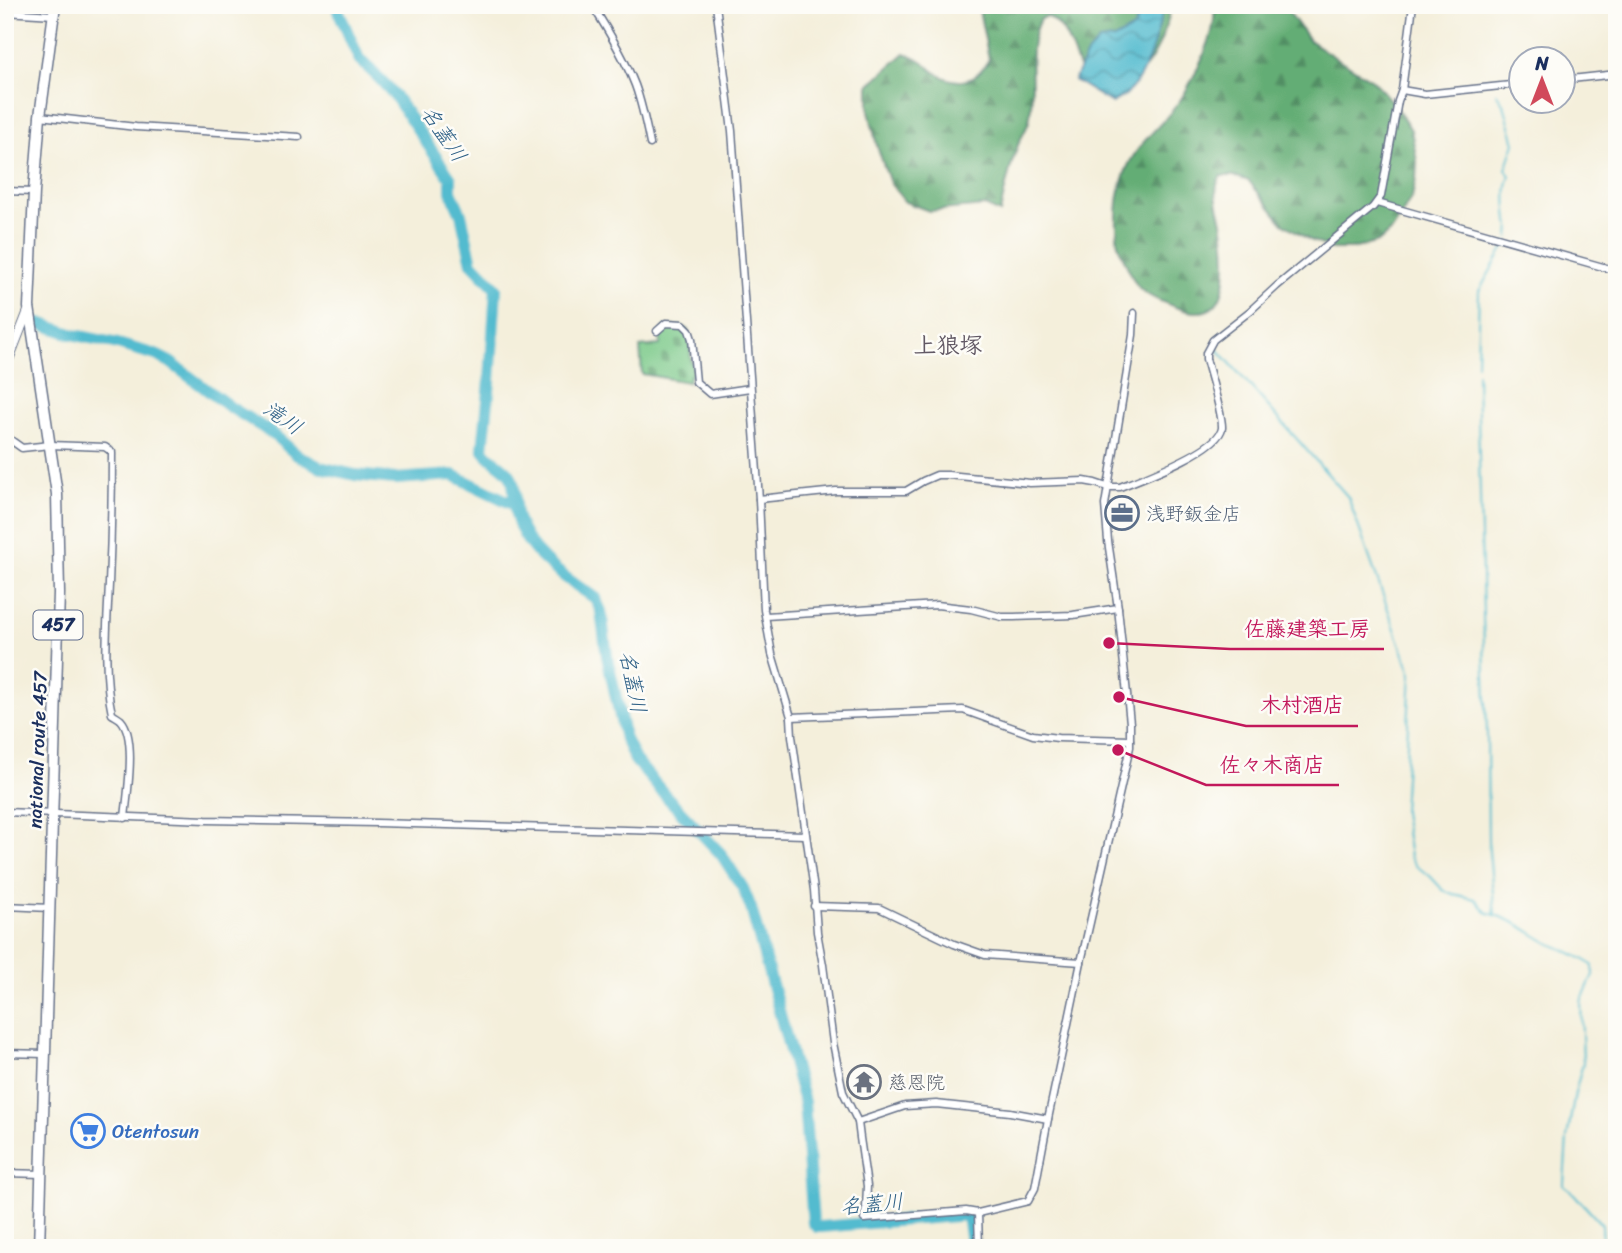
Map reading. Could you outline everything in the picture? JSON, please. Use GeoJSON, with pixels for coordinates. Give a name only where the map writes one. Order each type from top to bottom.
{"type":"FeatureCollection","features":[{"type":"Feature","properties":{"kind":"highway","name":"national route 457"},"geometry":{"type":"LineString","coordinates":[[40,1248],[59,593],[57,494],[30,307],[40,116],[55,10]]}},
{"type":"Feature","properties":{"kind":"street"},"geometry":{"type":"LineString","coordinates":[[592,5],[635,84],[650,144]]}},
{"type":"Feature","properties":{"kind":"street"},"geometry":{"type":"LineString","coordinates":[[716,5],[732,131],[765,616],[772,654],[791,717],[833,1043],[843,1092],[858,1122],[867,1186],[864,1219],[966,1210],[978,1213],[1028,1201],[1035,1188],[1081,962],[1129,753],[1118,608],[1105,505],[1130,356],[1134,313]]}},
{"type":"Feature","properties":{"kind":"street"},"geometry":{"type":"LineString","coordinates":[[759,499],[836,491],[906,491],[937,475],[1030,483],[1084,481],[1107,487],[1120,487],[1192,455],[1218,438],[1222,424],[1206,359],[1213,340],[1381,196],[1402,90],[1413,5]]}},
{"type":"Feature","properties":{"kind":"street"},"geometry":{"type":"LineString","coordinates":[[5,12],[55,10]]}},
{"type":"Feature","properties":{"kind":"street"},"geometry":{"type":"LineString","coordinates":[[1576,79],[1617,74]]}},
{"type":"Feature","properties":{"kind":"street"},"geometry":{"type":"LineString","coordinates":[[1402,90],[1425,94],[1506,85]]}},
{"type":"Feature","properties":{"kind":"street"},"geometry":{"type":"LineString","coordinates":[[40,116],[136,127],[299,137]]}},
{"type":"Feature","properties":{"kind":"street"},"geometry":{"type":"LineString","coordinates":[[5,191],[34,192]]}},
{"type":"Feature","properties":{"kind":"street"},"geometry":{"type":"LineString","coordinates":[[1377,202],[1617,271]]}},
{"type":"Feature","properties":{"kind":"street"},"geometry":{"type":"LineString","coordinates":[[5,370],[30,307]]}},
{"type":"Feature","properties":{"kind":"street"},"geometry":{"type":"LineString","coordinates":[[657,331],[666,323],[683,324],[689,330],[696,382],[710,394],[750,388]]}},
{"type":"Feature","properties":{"kind":"street"},"geometry":{"type":"LineString","coordinates":[[5,436],[22,448],[50,445],[105,447],[113,453],[107,642],[112,714],[123,721],[130,738],[125,818]]}},
{"type":"Feature","properties":{"kind":"street"},"geometry":{"type":"LineString","coordinates":[[765,616],[937,605],[971,609],[1002,617],[1073,615],[1118,608]]}},
{"type":"Feature","properties":{"kind":"street"},"geometry":{"type":"LineString","coordinates":[[791,717],[962,710],[1033,736],[1130,740]]}},
{"type":"Feature","properties":{"kind":"street"},"geometry":{"type":"LineString","coordinates":[[5,812],[125,818],[805,835]]}},
{"type":"Feature","properties":{"kind":"street"},"geometry":{"type":"LineString","coordinates":[[5,970],[6,906],[50,908]]}},
{"type":"Feature","properties":{"kind":"street"},"geometry":{"type":"LineString","coordinates":[[814,906],[879,908],[954,944],[985,955],[1081,962]]}},
{"type":"Feature","properties":{"kind":"street"},"geometry":{"type":"LineString","coordinates":[[5,1053],[46,1055]]}},
{"type":"Feature","properties":{"kind":"street"},"geometry":{"type":"LineString","coordinates":[[858,1122],[905,1106],[936,1104],[1048,1119]]}},
{"type":"Feature","properties":{"kind":"street"},"geometry":{"type":"LineString","coordinates":[[5,1173],[42,1174]]}},
{"type":"Feature","properties":{"kind":"street"},"geometry":{"type":"LineString","coordinates":[[978,1213],[979,1248]]}},
{"type":"Feature","properties":{"kind":"green space"},"geometry":{"type":"Polygon","coordinates":[[[978,5],[1172,5],[1163,36],[1149,63],[1131,83],[1105,97],[1094,91],[1086,82],[1057,23],[1047,16],[1040,19],[1033,43],[1029,121],[1012,162],[1000,213],[985,206],[929,211],[905,202],[890,183],[877,146],[869,111],[869,85],[905,53],[949,79],[964,80],[978,74],[989,59],[978,5]]]}},
{"type":"Feature","properties":{"kind":"green space"},"geometry":{"type":"Polygon","coordinates":[[[1214,5],[1284,5],[1309,40],[1374,81],[1411,130],[1417,161],[1412,197],[1393,229],[1378,242],[1352,249],[1332,249],[1308,239],[1283,223],[1249,181],[1234,176],[1221,176],[1216,194],[1224,236],[1225,279],[1220,298],[1215,305],[1197,312],[1156,299],[1138,287],[1118,246],[1117,208],[1120,188],[1131,161],[1141,145],[1176,106],[1197,70],[1211,35],[1214,5]]]}},
{"type":"Feature","properties":{"kind":"green space"},"geometry":{"type":"Polygon","coordinates":[[[666,326],[681,326],[688,330],[693,375],[690,375],[688,382],[642,374],[640,347],[660,345],[661,332],[666,326]]]}},
{"type":"Feature","properties":{"kind":"water"},"geometry":{"type":"Polygon","coordinates":[[[1148,5],[1164,5],[1164,8],[1146,66],[1134,86],[1112,103],[1074,80],[1088,52],[1099,41],[1114,39],[1134,28],[1148,5]]]}},
{"type":"Feature","properties":{"kind":"waterway","name":"名蓋川"},"geometry":{"type":"LineString","coordinates":[[336,5],[359,59],[395,96],[451,179],[451,191],[461,214],[472,263],[496,288],[483,449],[510,475],[517,518],[529,543],[549,564],[595,598],[601,611],[607,656],[625,739],[635,760],[721,854],[743,888],[751,908],[804,1102],[813,1223],[820,1227],[967,1215],[972,1248]]}},
{"type":"Feature","properties":{"kind":"waterway"},"geometry":{"type":"LineString","coordinates":[[1496,93],[1504,105],[1515,143],[1506,169],[1510,176],[1506,193],[1509,237]]}},
{"type":"Feature","properties":{"kind":"waterway"},"geometry":{"type":"LineString","coordinates":[[1477,364],[1479,291],[1507,242]]}},
{"type":"Feature","properties":{"kind":"waterway","name":"滝川"},"geometry":{"type":"LineString","coordinates":[[5,311],[9,313]]}},
{"type":"Feature","properties":{"kind":"waterway","name":"滝川"},"geometry":{"type":"LineString","coordinates":[[40,323],[71,334],[156,355],[170,362],[230,407],[272,433],[297,455],[320,467],[355,475],[395,479],[453,475],[513,504]]}},
{"type":"Feature","properties":{"kind":"waterway"},"geometry":{"type":"LineString","coordinates":[[1214,345],[1348,497],[1411,674],[1403,812],[1410,857],[1416,866],[1443,890],[1475,899],[1486,912],[1495,915]]}},
{"type":"Feature","properties":{"kind":"waterway"},"geometry":{"type":"LineString","coordinates":[[1477,373],[1488,841],[1495,915],[1515,923],[1593,966],[1593,975],[1581,1002],[1583,1063],[1567,1138],[1564,1186],[1602,1225],[1603,1248]]}},
{"type":"Feature","properties":{"kind":"place","name":"浅野鈑金店"},"geometry":{"type":"Point","coordinates":[1122,513]}},
{"type":"Feature","properties":{"kind":"place","name":"佐藤建築工房"},"geometry":{"type":"Point","coordinates":[1109,643]}},
{"type":"Feature","properties":{"kind":"place","name":"木村酒店"},"geometry":{"type":"Point","coordinates":[1119,697]}},
{"type":"Feature","properties":{"kind":"place","name":"佐々木商店"},"geometry":{"type":"Point","coordinates":[1118,750]}},
{"type":"Feature","properties":{"kind":"place","name":"慈恩院"},"geometry":{"type":"Point","coordinates":[864,1082]}},
{"type":"Feature","properties":{"kind":"place","name":"Otentosun"},"geometry":{"type":"Point","coordinates":[88,1131]}},
{"type":"Feature","properties":{"kind":"district","name":"上狼塚"},"geometry":{"type":"Point","coordinates":[948,345]}}]}
